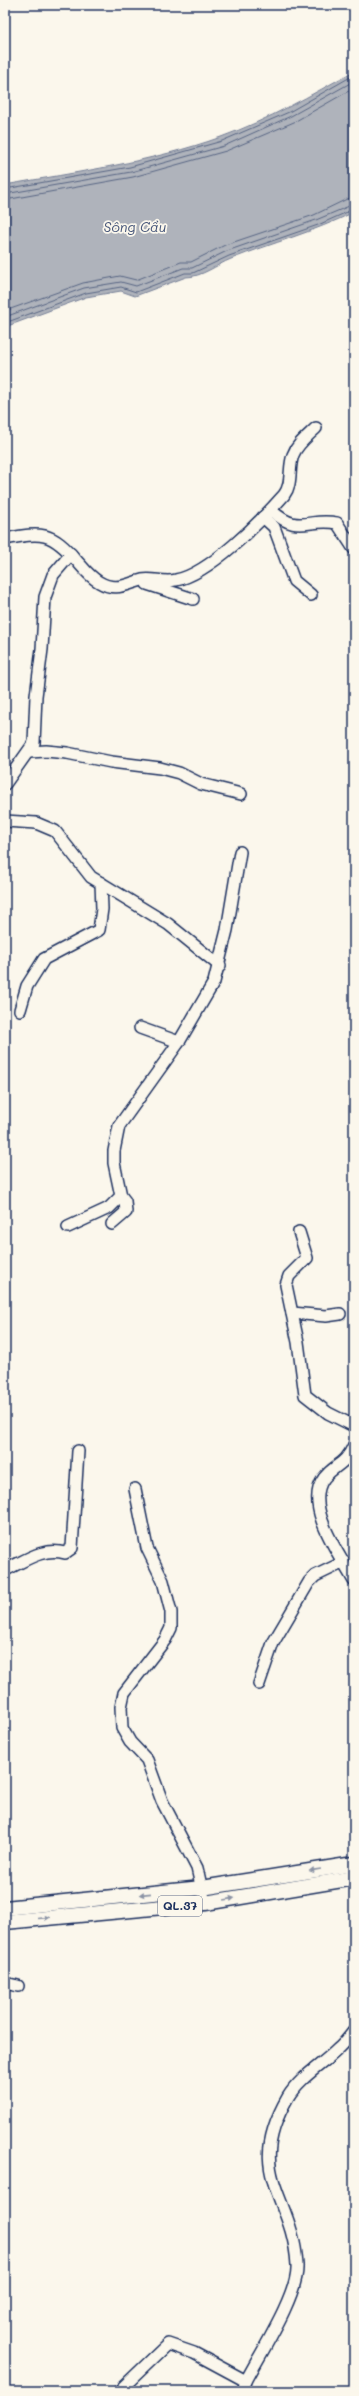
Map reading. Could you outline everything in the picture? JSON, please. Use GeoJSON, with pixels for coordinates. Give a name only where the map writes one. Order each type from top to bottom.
{"type":"FeatureCollection","features":[{"type":"Feature","properties":{"kind":"main road","name":"QL.37"},"geometry":{"type":"LineString","coordinates":[[5,1908],[202,1888],[354,1864]]}},
{"type":"Feature","properties":{"kind":"main road","name":"QL.37"},"geometry":{"type":"LineString","coordinates":[[5,1922],[205,1903],[354,1878]]}},
{"type":"Feature","properties":{"kind":"main road"},"geometry":{"type":"LineString","coordinates":[[100,1898],[101,1914]]}},
{"type":"Feature","properties":{"kind":"street"},"geometry":{"type":"LineString","coordinates":[[5,539],[35,533],[42,534],[60,544],[90,576],[106,586],[122,588],[142,580],[175,581],[209,566],[267,514],[288,489],[291,464],[295,450],[316,428]]}},
{"type":"Feature","properties":{"kind":"street"},"geometry":{"type":"LineString","coordinates":[[267,514],[295,524],[337,522],[354,549]]}},
{"type":"Feature","properties":{"kind":"street"},"geometry":{"type":"LineString","coordinates":[[267,514],[274,527],[294,581],[311,595]]}},
{"type":"Feature","properties":{"kind":"street"},"geometry":{"type":"LineString","coordinates":[[5,784],[30,752],[34,743],[36,696],[42,649],[45,597],[53,575],[71,554]]}},
{"type":"Feature","properties":{"kind":"street"},"geometry":{"type":"LineString","coordinates":[[142,580],[147,584],[193,599]]}},
{"type":"Feature","properties":{"kind":"street"},"geometry":{"type":"LineString","coordinates":[[30,752],[46,751],[67,753],[110,762],[165,769],[201,784],[241,794]]}},
{"type":"Feature","properties":{"kind":"street"},"geometry":{"type":"LineString","coordinates":[[5,821],[36,823],[55,831],[86,871],[101,883],[168,924],[220,966]]}},
{"type":"Feature","properties":{"kind":"street"},"geometry":{"type":"LineString","coordinates":[[112,1224],[126,1212],[125,1201],[121,1196],[114,1163],[114,1151],[119,1126],[180,1042],[208,993],[220,966],[240,852]]}},
{"type":"Feature","properties":{"kind":"street"},"geometry":{"type":"LineString","coordinates":[[20,1010],[27,986],[44,959],[99,930],[102,909],[101,883]]}},
{"type":"Feature","properties":{"kind":"street"},"geometry":{"type":"LineString","coordinates":[[140,1028],[180,1042]]}},
{"type":"Feature","properties":{"kind":"street"},"geometry":{"type":"LineString","coordinates":[[68,1227],[109,1208],[121,1196]]}},
{"type":"Feature","properties":{"kind":"street"},"geometry":{"type":"LineString","coordinates":[[299,1232],[307,1258],[287,1280],[305,1395],[328,1413],[354,1426]]}},
{"type":"Feature","properties":{"kind":"street"},"geometry":{"type":"LineString","coordinates":[[292,1312],[326,1316],[340,1314]]}},
{"type":"Feature","properties":{"kind":"street"},"geometry":{"type":"LineString","coordinates":[[354,1445],[345,1461],[325,1478],[319,1488],[317,1501],[318,1514],[354,1581]]}},
{"type":"Feature","properties":{"kind":"street"},"geometry":{"type":"LineString","coordinates":[[5,1570],[26,1561],[38,1553],[45,1551],[65,1553],[72,1548],[78,1451]]}},
{"type":"Feature","properties":{"kind":"street"},"geometry":{"type":"LineString","coordinates":[[135,1489],[147,1548],[163,1581],[171,1612],[171,1628],[165,1640],[124,1693],[121,1707],[122,1728],[130,1742],[147,1760],[162,1801],[197,1868],[205,1903]]}},
{"type":"Feature","properties":{"kind":"street"},"geometry":{"type":"LineString","coordinates":[[259,1684],[273,1643],[310,1582],[315,1576],[344,1562]]}},
{"type":"Feature","properties":{"kind":"street"},"geometry":{"type":"LineString","coordinates":[[5,1983],[18,1986]]}},
{"type":"Feature","properties":{"kind":"street"},"geometry":{"type":"LineString","coordinates":[[119,2391],[168,2344],[194,2353],[244,2386],[291,2292],[297,2266],[290,2230],[270,2175],[268,2147],[276,2122],[288,2097],[298,2084],[339,2049],[354,2031]]}},
{"type":"Feature","properties":{"kind":"water","name":"Sông Cầu"},"geometry":{"type":"Polygon","coordinates":[[[354,71],[354,212],[308,231],[231,259],[198,275],[186,277],[135,296],[121,291],[86,297],[5,327],[5,185],[114,166],[195,146],[256,123],[289,107],[354,71]]]}}]}
